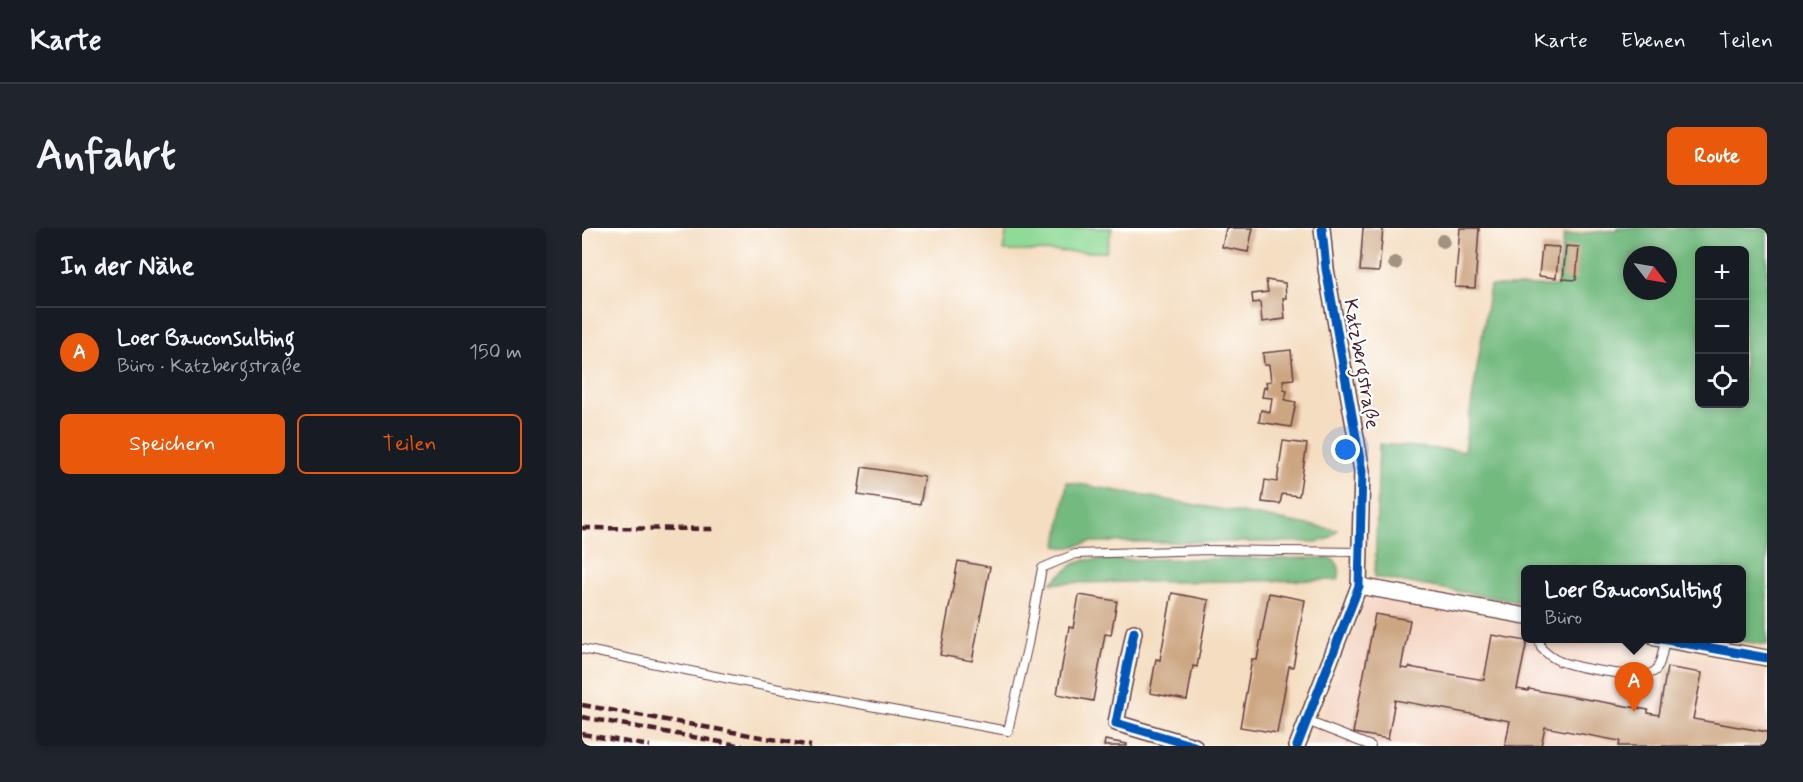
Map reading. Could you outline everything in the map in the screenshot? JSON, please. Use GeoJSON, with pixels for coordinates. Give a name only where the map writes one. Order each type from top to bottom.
{"type":"FeatureCollection","features":[{"type":"Feature","properties":{"kind":"street","name":"Katzbergstraße"},"geometry":{"type":"LineString","coordinates":[[1297,746],[1359,586],[1362,471],[1326,269],[1322,228]]}},
{"type":"Feature","properties":{"kind":"street"},"geometry":{"type":"LineString","coordinates":[[1359,586],[1521,615]]}},
{"type":"Feature","properties":{"kind":"street"},"geometry":{"type":"LineString","coordinates":[[1134,632],[1116,723],[1194,746]]}},
{"type":"Feature","properties":{"kind":"street"},"geometry":{"type":"LineString","coordinates":[[1683,643],[1767,658]]}},
{"type":"Feature","properties":{"kind":"lane"},"geometry":{"type":"LineString","coordinates":[[582,649],[809,695],[1008,731],[1028,644],[1042,568],[1076,554],[1209,550],[1360,552]]}},
{"type":"Feature","properties":{"kind":"lane"},"geometry":{"type":"LineString","coordinates":[[1540,643],[1541,648],[1558,661],[1606,672],[1647,674],[1658,667],[1660,643]]}},
{"type":"Feature","properties":{"kind":"lane"},"geometry":{"type":"LineString","coordinates":[[1307,721],[1371,746]]}},
{"type":"Feature","properties":{"kind":"shaded area"},"geometry":{"type":"Polygon","coordinates":[[[1366,597],[1521,624],[1521,643],[1621,643],[1767,669],[1767,746],[1311,746],[1366,597]]]}},
{"type":"Feature","properties":{"kind":"green space"},"geometry":{"type":"Polygon","coordinates":[[[1007,228],[1112,228],[1106,252],[1003,251],[1007,228]]]}},
{"type":"Feature","properties":{"kind":"green space"},"geometry":{"type":"Polygon","coordinates":[[[1617,228],[1767,228],[1767,645],[1746,642],[1746,565],[1521,565],[1521,602],[1375,577],[1379,444],[1464,451],[1490,286],[1557,286],[1564,235],[1616,230],[1617,228]]]}},
{"type":"Feature","properties":{"kind":"green space"},"geometry":{"type":"Polygon","coordinates":[[[1067,482],[1337,530],[1327,539],[1314,542],[1091,542],[1061,547],[1057,546],[1067,482]]]}},
{"type":"Feature","properties":{"kind":"green space"},"geometry":{"type":"Polygon","coordinates":[[[1329,558],[1339,567],[1338,580],[1051,583],[1074,564],[1086,560],[1329,558]]]}},
{"type":"Feature","properties":{"kind":"building"},"geometry":{"type":"Polygon","coordinates":[[[1226,228],[1253,228],[1248,252],[1222,247],[1226,228]]]}},
{"type":"Feature","properties":{"kind":"building"},"geometry":{"type":"Polygon","coordinates":[[[1363,228],[1383,228],[1379,272],[1360,271],[1363,228]]]}},
{"type":"Feature","properties":{"kind":"building"},"geometry":{"type":"Polygon","coordinates":[[[1460,228],[1479,228],[1475,288],[1455,287],[1460,228]]]}},
{"type":"Feature","properties":{"kind":"building"},"geometry":{"type":"Polygon","coordinates":[[[1542,246],[1559,247],[1556,278],[1539,276],[1542,246]]]}},
{"type":"Feature","properties":{"kind":"building"},"geometry":{"type":"Polygon","coordinates":[[[1566,246],[1579,247],[1576,280],[1563,279],[1566,246]]]}},
{"type":"Feature","properties":{"kind":"building"},"geometry":{"type":"Polygon","coordinates":[[[1266,280],[1285,283],[1286,298],[1283,298],[1285,319],[1262,322],[1260,302],[1253,303],[1252,294],[1268,292],[1266,280]]]}},
{"type":"Feature","properties":{"kind":"building"},"geometry":{"type":"Polygon","coordinates":[[[1291,350],[1294,379],[1283,380],[1284,390],[1287,391],[1285,400],[1296,402],[1291,427],[1259,422],[1261,410],[1270,412],[1272,398],[1262,397],[1264,387],[1267,388],[1266,382],[1271,381],[1269,365],[1264,365],[1263,353],[1291,350]]]}},
{"type":"Feature","properties":{"kind":"building"},"geometry":{"type":"Polygon","coordinates":[[[1283,441],[1307,444],[1299,496],[1282,494],[1280,504],[1262,502],[1265,480],[1277,482],[1283,441]]]}},
{"type":"Feature","properties":{"kind":"building"},"geometry":{"type":"Polygon","coordinates":[[[862,467],[925,477],[920,505],[858,495],[862,467]]]}},
{"type":"Feature","properties":{"kind":"building"},"geometry":{"type":"Polygon","coordinates":[[[958,561],[990,567],[972,661],[940,655],[958,561]]]}},
{"type":"Feature","properties":{"kind":"building"},"geometry":{"type":"Polygon","coordinates":[[[1172,593],[1209,600],[1197,667],[1193,666],[1187,700],[1150,693],[1156,659],[1160,660],[1172,593]]]}},
{"type":"Feature","properties":{"kind":"building"},"geometry":{"type":"Polygon","coordinates":[[[1269,593],[1305,600],[1293,667],[1289,666],[1277,733],[1240,727],[1252,659],[1257,660],[1269,593]]]}},
{"type":"Feature","properties":{"kind":"building"},"geometry":{"type":"Polygon","coordinates":[[[1079,595],[1117,601],[1111,635],[1105,634],[1093,701],[1057,694],[1069,627],[1073,628],[1079,595]]]}},
{"type":"Feature","properties":{"kind":"building"},"geometry":{"type":"Polygon","coordinates":[[[1375,614],[1410,620],[1401,668],[1408,669],[1409,667],[1484,680],[1492,635],[1521,640],[1521,643],[1527,643],[1517,689],[1528,691],[1529,689],[1648,710],[1648,713],[1659,715],[1667,667],[1702,673],[1693,719],[1767,732],[1767,746],[1619,746],[1620,741],[1545,727],[1541,746],[1505,746],[1510,721],[1395,700],[1388,739],[1353,733],[1375,614]]]}},
{"type":"Feature","properties":{"kind":"building"},"geometry":{"type":"Polygon","coordinates":[[[1105,740],[1127,744],[1127,746],[1104,746],[1105,740]]]}},
{"type":"Feature","properties":{"kind":"railway"},"geometry":{"type":"LineString","coordinates":[[582,528],[717,529]]}},
{"type":"Feature","properties":{"kind":"railway"},"geometry":{"type":"LineString","coordinates":[[582,705],[811,746]]}},
{"type":"Feature","properties":{"kind":"railway"},"geometry":{"type":"LineString","coordinates":[[582,717],[743,746]]}},
{"type":"Feature","properties":{"kind":"railway"},"geometry":{"type":"LineString","coordinates":[[582,734],[650,746]]}},
{"type":"Feature","properties":{"kind":"cycle path"},"geometry":{"type":"LineString","coordinates":[[1297,746],[1359,586],[1362,471],[1326,269],[1322,228]]}},
{"type":"Feature","properties":{"kind":"cycle path"},"geometry":{"type":"LineString","coordinates":[[1134,632],[1116,723],[1194,746]]}},
{"type":"Feature","properties":{"kind":"cycle path"},"geometry":{"type":"LineString","coordinates":[[1684,643],[1767,658]]}},
{"type":"Feature","properties":{"kind":"place","name":"Loer Bauconsulting"},"geometry":{"type":"Point","coordinates":[1634,712]}}]}
